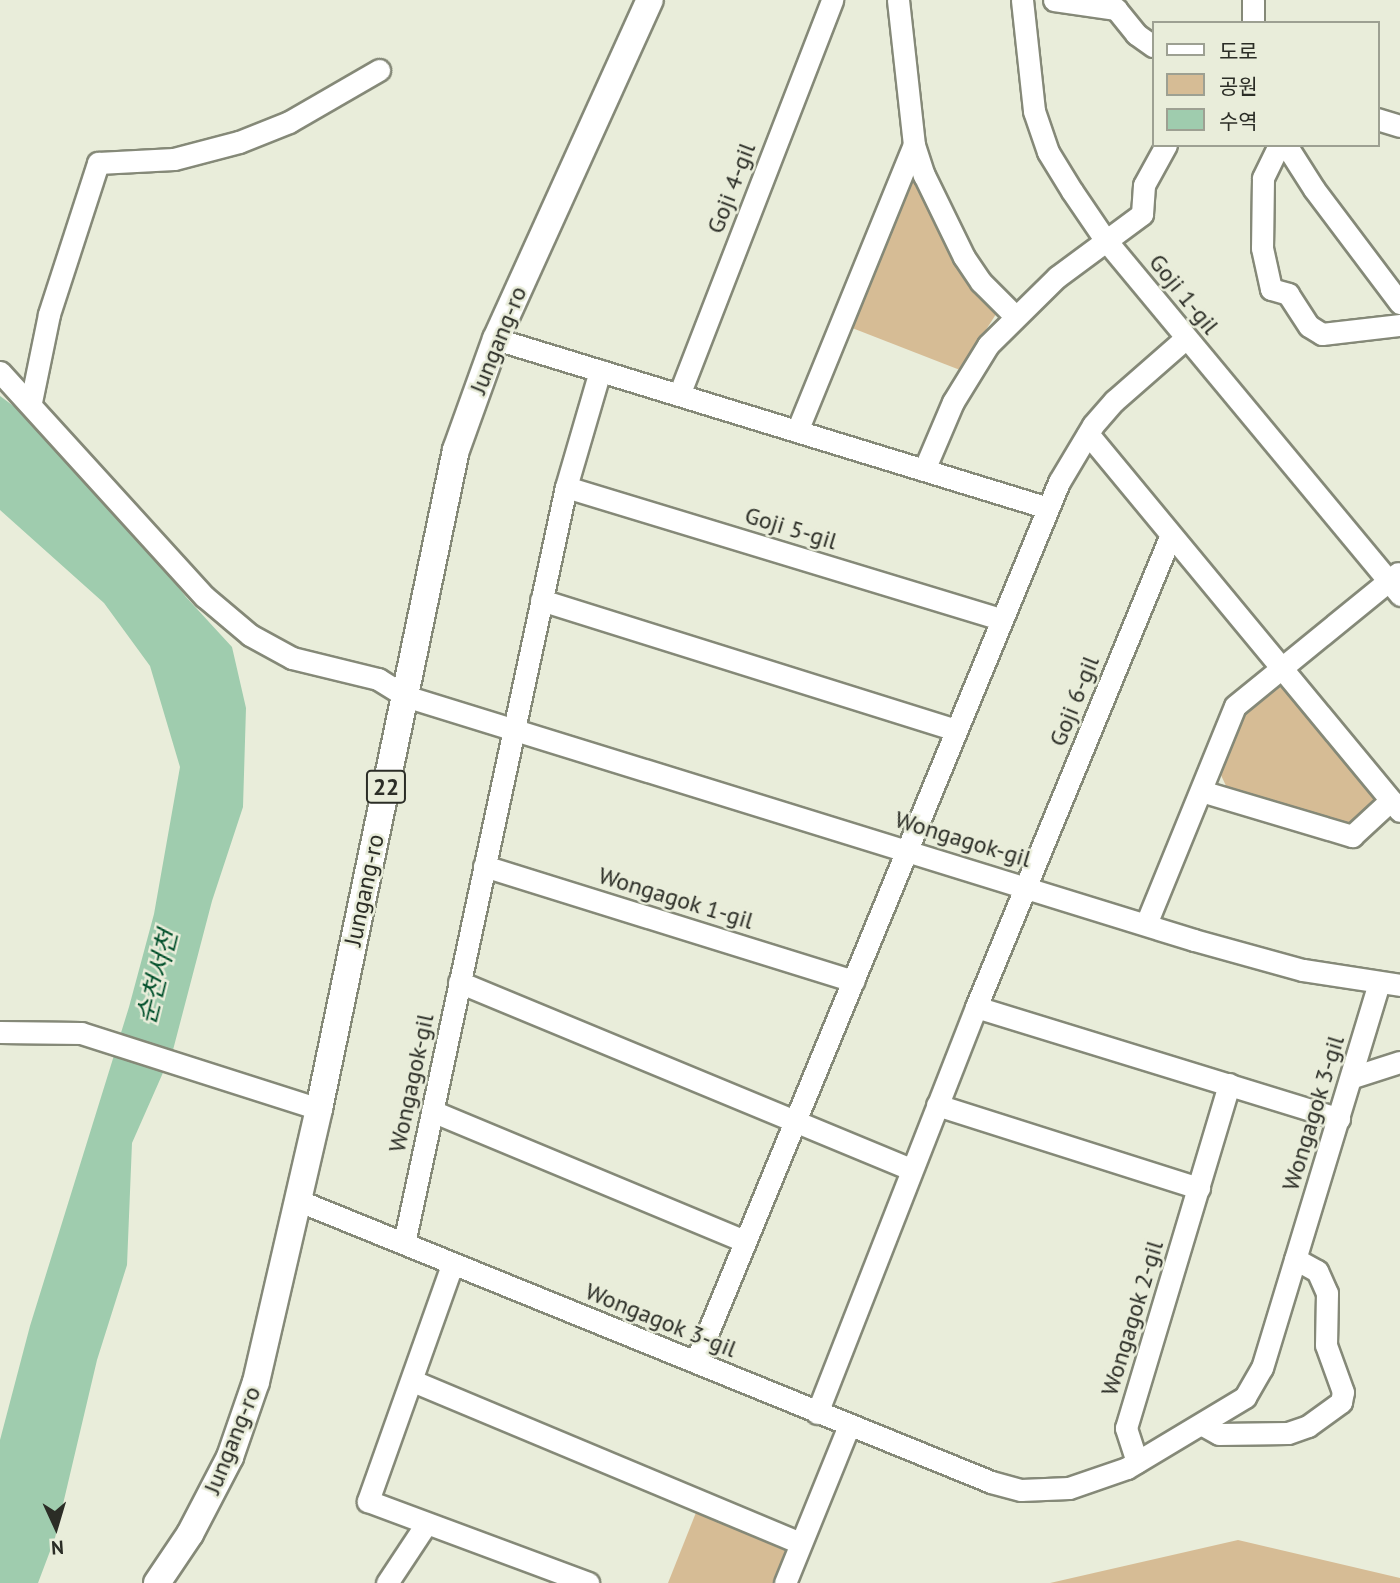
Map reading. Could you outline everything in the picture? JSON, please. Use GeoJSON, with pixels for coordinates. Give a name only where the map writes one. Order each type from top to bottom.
{"type":"FeatureCollection","features":[{"type":"Feature","properties":{"kind":"main road","name":"Jungang-ro"},"geometry":{"type":"LineString","coordinates":[[157,1583],[190,1534],[230,1457],[256,1382],[318,1109],[456,450],[496,339],[650,0]]}},
{"type":"Feature","properties":{"kind":"street","name":"Goji 4-gil"},"geometry":{"type":"LineString","coordinates":[[679,395],[832,0]]}},
{"type":"Feature","properties":{"kind":"street"},"geometry":{"type":"LineString","coordinates":[[898,0],[914,145],[964,257],[981,282],[1015,316]]}},
{"type":"Feature","properties":{"kind":"street","name":"Goji 1-gil"},"geometry":{"type":"LineString","coordinates":[[1022,0],[1034,111],[1048,152],[1104,238],[1186,338],[1396,582],[1280,667],[1235,706],[1146,924]]}},
{"type":"Feature","properties":{"kind":"street"},"geometry":{"type":"LineString","coordinates":[[1054,0],[1115,9],[1136,34],[1152,45]]}},
{"type":"Feature","properties":{"kind":"street"},"geometry":{"type":"LineString","coordinates":[[1253,0],[1253,21]]}},
{"type":"Feature","properties":{"kind":"street"},"geometry":{"type":"LineString","coordinates":[[31,402],[49,314],[97,163],[174,159],[239,142],[289,122],[379,69]]}},
{"type":"Feature","properties":{"kind":"street"},"geometry":{"type":"LineString","coordinates":[[1379,120],[1400,126]]}},
{"type":"Feature","properties":{"kind":"street"},"geometry":{"type":"LineString","coordinates":[[797,431],[914,145]]}},
{"type":"Feature","properties":{"kind":"street"},"geometry":{"type":"LineString","coordinates":[[924,470],[967,376],[1015,316],[1104,238],[1142,214],[1144,185],[1165,147]]}},
{"type":"Feature","properties":{"kind":"street"},"geometry":{"type":"LineString","coordinates":[[1278,147],[1263,178],[1262,248],[1271,289],[1288,294],[1309,326],[1322,334],[1400,325]]}},
{"type":"Feature","properties":{"kind":"street"},"geometry":{"type":"LineString","coordinates":[[1287,147],[1314,189],[1400,303]]}},
{"type":"Feature","properties":{"kind":"street"},"geometry":{"type":"LineString","coordinates":[[696,1361],[1048,508],[1088,434],[1114,401],[1186,338]]}},
{"type":"Feature","properties":{"kind":"street"},"geometry":{"type":"LineString","coordinates":[[496,339],[1048,508]]}},
{"type":"Feature","properties":{"kind":"street"},"geometry":{"type":"LineString","coordinates":[[513,729],[566,487],[600,371]]}},
{"type":"Feature","properties":{"kind":"street","name":"Wongagok-gil"},"geometry":{"type":"LineString","coordinates":[[0,372],[31,402],[228,619],[292,658],[378,679],[405,696],[1146,924],[1303,970],[1390,984]]}},
{"type":"Feature","properties":{"kind":"street"},"geometry":{"type":"LineString","coordinates":[[1088,434],[1170,537],[1395,805],[1352,836],[1201,791]]}},
{"type":"Feature","properties":{"kind":"street","name":"Goji 5-gil"},"geometry":{"type":"LineString","coordinates":[[566,487],[1000,620]]}},
{"type":"Feature","properties":{"kind":"street","name":"Goji 6-gil"},"geometry":{"type":"LineString","coordinates":[[1027,886],[1170,537]]}},
{"type":"Feature","properties":{"kind":"street"},"geometry":{"type":"LineString","coordinates":[[541,600],[955,730]]}},
{"type":"Feature","properties":{"kind":"street","name":"Wongagok-gil"},"geometry":{"type":"LineString","coordinates":[[404,1242],[513,729]]}},
{"type":"Feature","properties":{"kind":"street","name":"Wongagok 1-gil"},"geometry":{"type":"LineString","coordinates":[[484,866],[853,981]]}},
{"type":"Feature","properties":{"kind":"street"},"geometry":{"type":"LineString","coordinates":[[817,1413],[976,1007],[1027,886]]}},
{"type":"Feature","properties":{"kind":"street"},"geometry":{"type":"LineString","coordinates":[[459,982],[912,1170]]}},
{"type":"Feature","properties":{"kind":"street","name":"Wongagok 3-gil"},"geometry":{"type":"LineString","coordinates":[[297,1200],[696,1361],[817,1413],[1021,1490],[1069,1488],[1137,1462],[1203,1425],[1245,1397],[1262,1368],[1353,1077],[1390,984]]}},
{"type":"Feature","properties":{"kind":"street"},"geometry":{"type":"LineString","coordinates":[[976,1007],[1339,1119]]}},
{"type":"Feature","properties":{"kind":"street"},"geometry":{"type":"LineString","coordinates":[[0,1032],[81,1033],[196,1067],[318,1109]]}},
{"type":"Feature","properties":{"kind":"street"},"geometry":{"type":"LineString","coordinates":[[1353,1077],[1400,1062]]}},
{"type":"Feature","properties":{"kind":"street","name":"Wongagok 2-gil"},"geometry":{"type":"LineString","coordinates":[[1137,1462],[1126,1428],[1229,1084]]}},
{"type":"Feature","properties":{"kind":"street"},"geometry":{"type":"LineString","coordinates":[[937,1105],[1199,1188]]}},
{"type":"Feature","properties":{"kind":"street"},"geometry":{"type":"LineString","coordinates":[[432,1111],[745,1241]]}},
{"type":"Feature","properties":{"kind":"street"},"geometry":{"type":"LineString","coordinates":[[1203,1425],[1219,1434],[1288,1433],[1308,1426],[1340,1402],[1343,1392],[1326,1345],[1327,1293],[1323,1280],[1295,1259]]}},
{"type":"Feature","properties":{"kind":"street"},"geometry":{"type":"LineString","coordinates":[[453,1265],[368,1502],[588,1583]]}},
{"type":"Feature","properties":{"kind":"street"},"geometry":{"type":"LineString","coordinates":[[413,1381],[801,1543]]}},
{"type":"Feature","properties":{"kind":"street"},"geometry":{"type":"LineString","coordinates":[[785,1583],[849,1425]]}},
{"type":"Feature","properties":{"kind":"street"},"geometry":{"type":"LineString","coordinates":[[387,1583],[426,1524]]}},
{"type":"Feature","properties":{"kind":"green space"},"geometry":{"type":"Polygon","coordinates":[[[921,178],[1000,308],[960,370],[847,326],[909,179],[921,178]]]}},
{"type":"Feature","properties":{"kind":"green space"},"geometry":{"type":"Polygon","coordinates":[[[1275,686],[1290,689],[1380,800],[1357,822],[1346,826],[1227,788],[1220,773],[1244,712],[1275,686]]]}},
{"type":"Feature","properties":{"kind":"green space"},"geometry":{"type":"Polygon","coordinates":[[[697,1510],[781,1542],[786,1554],[775,1583],[668,1583],[697,1510]]]}},
{"type":"Feature","properties":{"kind":"green space"},"geometry":{"type":"Polygon","coordinates":[[[1238,1540],[1400,1578],[1400,1583],[1050,1583],[1238,1540]]]}},
{"type":"Feature","properties":{"kind":"water","name":"순천서천"},"geometry":{"type":"Polygon","coordinates":[[[0,396],[31,419],[126,518],[186,597],[232,647],[246,708],[243,807],[212,901],[173,1050],[132,1143],[127,1265],[97,1360],[55,1538],[38,1583],[0,1583],[0,1440],[30,1326],[129,1007],[154,914],[180,767],[150,666],[104,603],[0,510],[0,396]]]}}]}
